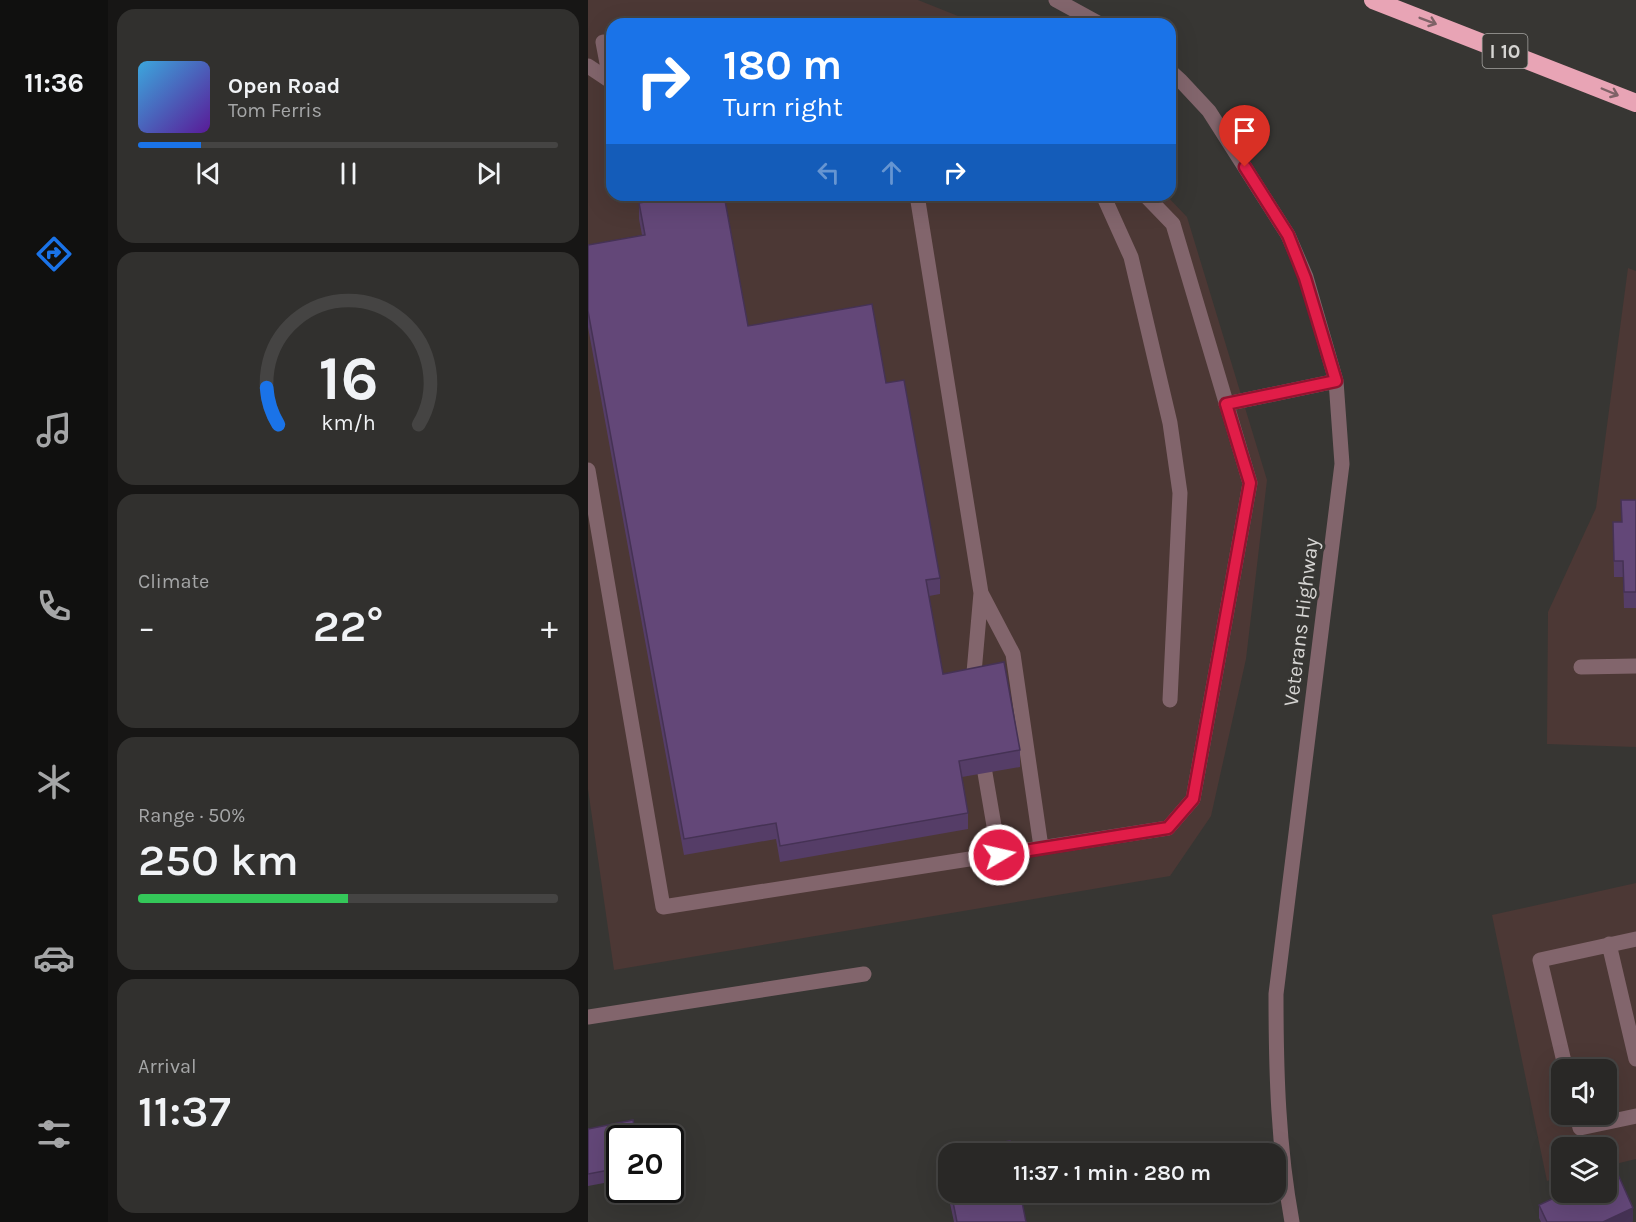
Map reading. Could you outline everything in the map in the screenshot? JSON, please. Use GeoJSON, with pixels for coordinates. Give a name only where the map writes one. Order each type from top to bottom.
{"type":"FeatureCollection","features":[{"type":"Feature","properties":{"kind":"highway","name":"I 10"},"geometry":{"type":"LineString","coordinates":[[1374,0],[1636,103]]}},
{"type":"Feature","properties":{"kind":"street"},"geometry":{"type":"LineString","coordinates":[[1056,0],[1076,18]]}},
{"type":"Feature","properties":{"kind":"street"},"geometry":{"type":"LineString","coordinates":[[603,42],[606,57]]}},
{"type":"Feature","properties":{"kind":"street"},"geometry":{"type":"LineString","coordinates":[[588,66],[606,78]]}},
{"type":"Feature","properties":{"kind":"street","name":"Veterans Highway"},"geometry":{"type":"LineString","coordinates":[[1176,76],[1209,111],[1288,235],[1305,278],[1336,381],[1342,464],[1276,994],[1278,1107],[1292,1222]]}},
{"type":"Feature","properties":{"kind":"street"},"geometry":{"type":"LineString","coordinates":[[918,201],[981,593],[973,684]]}},
{"type":"Feature","properties":{"kind":"street"},"geometry":{"type":"LineString","coordinates":[[1106,201],[1131,257],[1170,423],[1180,493],[1170,700]]}},
{"type":"Feature","properties":{"kind":"street"},"geometry":{"type":"LineString","coordinates":[[588,470],[663,907],[1168,828],[1193,799],[1250,483],[1173,224],[1151,201]]}},
{"type":"Feature","properties":{"kind":"street"},"geometry":{"type":"LineString","coordinates":[[1226,404],[1336,381]]}},
{"type":"Feature","properties":{"kind":"street"},"geometry":{"type":"LineString","coordinates":[[981,593],[1013,654],[1041,848]]}},
{"type":"Feature","properties":{"kind":"street"},"geometry":{"type":"LineString","coordinates":[[1581,666],[1636,666]]}},
{"type":"Feature","properties":{"kind":"street"},"geometry":{"type":"LineString","coordinates":[[985,773],[999,855]]}},
{"type":"Feature","properties":{"kind":"street"},"geometry":{"type":"LineString","coordinates":[[1563,1059],[1540,960],[1636,939]]}},
{"type":"Feature","properties":{"kind":"street"},"geometry":{"type":"LineString","coordinates":[[1610,945],[1630,1008],[1636,1059]]}},
{"type":"Feature","properties":{"kind":"street"},"geometry":{"type":"LineString","coordinates":[[588,1017],[864,974]]}},
{"type":"Feature","properties":{"kind":"street"},"geometry":{"type":"LineString","coordinates":[[1617,1120],[1636,1116]]}},
{"type":"Feature","properties":{"kind":"street"},"geometry":{"type":"LineString","coordinates":[[1579,1125],[1580,1128],[1594,1125]]}},
{"type":"Feature","properties":{"kind":"shaded area"},"geometry":{"type":"Polygon","coordinates":[[[588,0],[918,0],[963,18],[606,18],[606,201],[1172,201],[1187,217],[1267,480],[1246,659],[1211,816],[1170,876],[614,970],[588,789],[588,0]]]}},
{"type":"Feature","properties":{"kind":"shaded area"},"geometry":{"type":"Polygon","coordinates":[[[1628,268],[1636,271],[1636,747],[1547,744],[1548,612],[1596,508],[1628,268]]]}},
{"type":"Feature","properties":{"kind":"shaded area"},"geometry":{"type":"Polygon","coordinates":[[[1636,883],[1636,1159],[1617,1164],[1617,1137],[1551,1137],[1551,1180],[1547,1181],[1492,915],[1636,883]]]}},
{"type":"Feature","properties":{"kind":"building"},"geometry":{"type":"Polygon","coordinates":[[[725,201],[748,326],[872,304],[886,383],[904,380],[940,578],[926,580],[943,674],[1004,662],[1020,750],[959,761],[968,813],[780,846],[776,823],[684,839],[588,311],[588,245],[645,235],[639,203],[725,201]]]}},
{"type":"Feature","properties":{"kind":"building"},"geometry":{"type":"Polygon","coordinates":[[[1621,500],[1636,500],[1636,592],[1624,592],[1623,561],[1614,561],[1613,522],[1622,522],[1621,500]]]}},
{"type":"Feature","properties":{"kind":"building"},"geometry":{"type":"Polygon","coordinates":[[[633,1120],[634,1125],[608,1125],[633,1120]]]}},
{"type":"Feature","properties":{"kind":"building"},"geometry":{"type":"Polygon","coordinates":[[[606,1125],[606,1171],[588,1174],[588,1129],[606,1125]]]}},
{"type":"Feature","properties":{"kind":"building"},"geometry":{"type":"Polygon","coordinates":[[[1617,1172],[1633,1208],[1603,1222],[1547,1222],[1539,1205],[1551,1199],[1551,1203],[1617,1203],[1617,1172]]]}},
{"type":"Feature","properties":{"kind":"building"},"geometry":{"type":"Polygon","coordinates":[[[953,1203],[1022,1203],[1026,1222],[957,1222],[953,1203]]]}},
{"type":"Feature","properties":{"kind":"route"},"geometry":{"type":"LineString","coordinates":[[999,855],[1168,828],[1193,799],[1250,483],[1226,404],[1336,381],[1305,278],[1288,235],[1245,167]]}}]}
